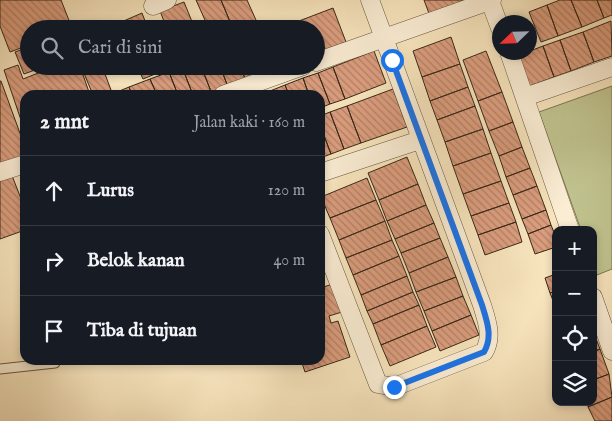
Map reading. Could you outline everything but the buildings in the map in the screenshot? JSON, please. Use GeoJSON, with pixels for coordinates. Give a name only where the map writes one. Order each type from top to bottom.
{"type":"FeatureCollection","features":[{"type":"Feature","properties":{"kind":"street"},"geometry":{"type":"LineString","coordinates":[[325,247],[378,384],[394,387],[484,352],[489,344],[488,325],[484,312],[370,0]]}},
{"type":"Feature","properties":{"kind":"street"},"geometry":{"type":"LineString","coordinates":[[325,59],[491,0],[496,15]]}},
{"type":"Feature","properties":{"kind":"street"},"geometry":{"type":"LineString","coordinates":[[512,60],[569,226]]}},
{"type":"Feature","properties":{"kind":"street"},"geometry":{"type":"LineString","coordinates":[[525,97],[612,67]]}},
{"type":"Feature","properties":{"kind":"street"},"geometry":{"type":"LineString","coordinates":[[237,90],[278,75]]}},
{"type":"Feature","properties":{"kind":"street"},"geometry":{"type":"LineString","coordinates":[[325,171],[420,140]]}},
{"type":"Feature","properties":{"kind":"street"},"geometry":{"type":"LineString","coordinates":[[0,172],[20,166]]}},
{"type":"Feature","properties":{"kind":"street"},"geometry":{"type":"LineString","coordinates":[[597,309],[611,347]]}},
{"type":"Feature","properties":{"kind":"lane"},"geometry":{"type":"LineString","coordinates":[[0,369],[37,365]]}},
{"type":"Feature","properties":{"kind":"green space"},"geometry":{"type":"Polygon","coordinates":[[[612,86],[612,269],[597,275],[597,226],[580,226],[539,112],[612,86]]]}},
{"type":"Feature","properties":{"kind":"route"},"geometry":{"type":"LineString","coordinates":[[392,60],[482,305],[488,325],[489,344],[484,352],[394,387]]}}]}
